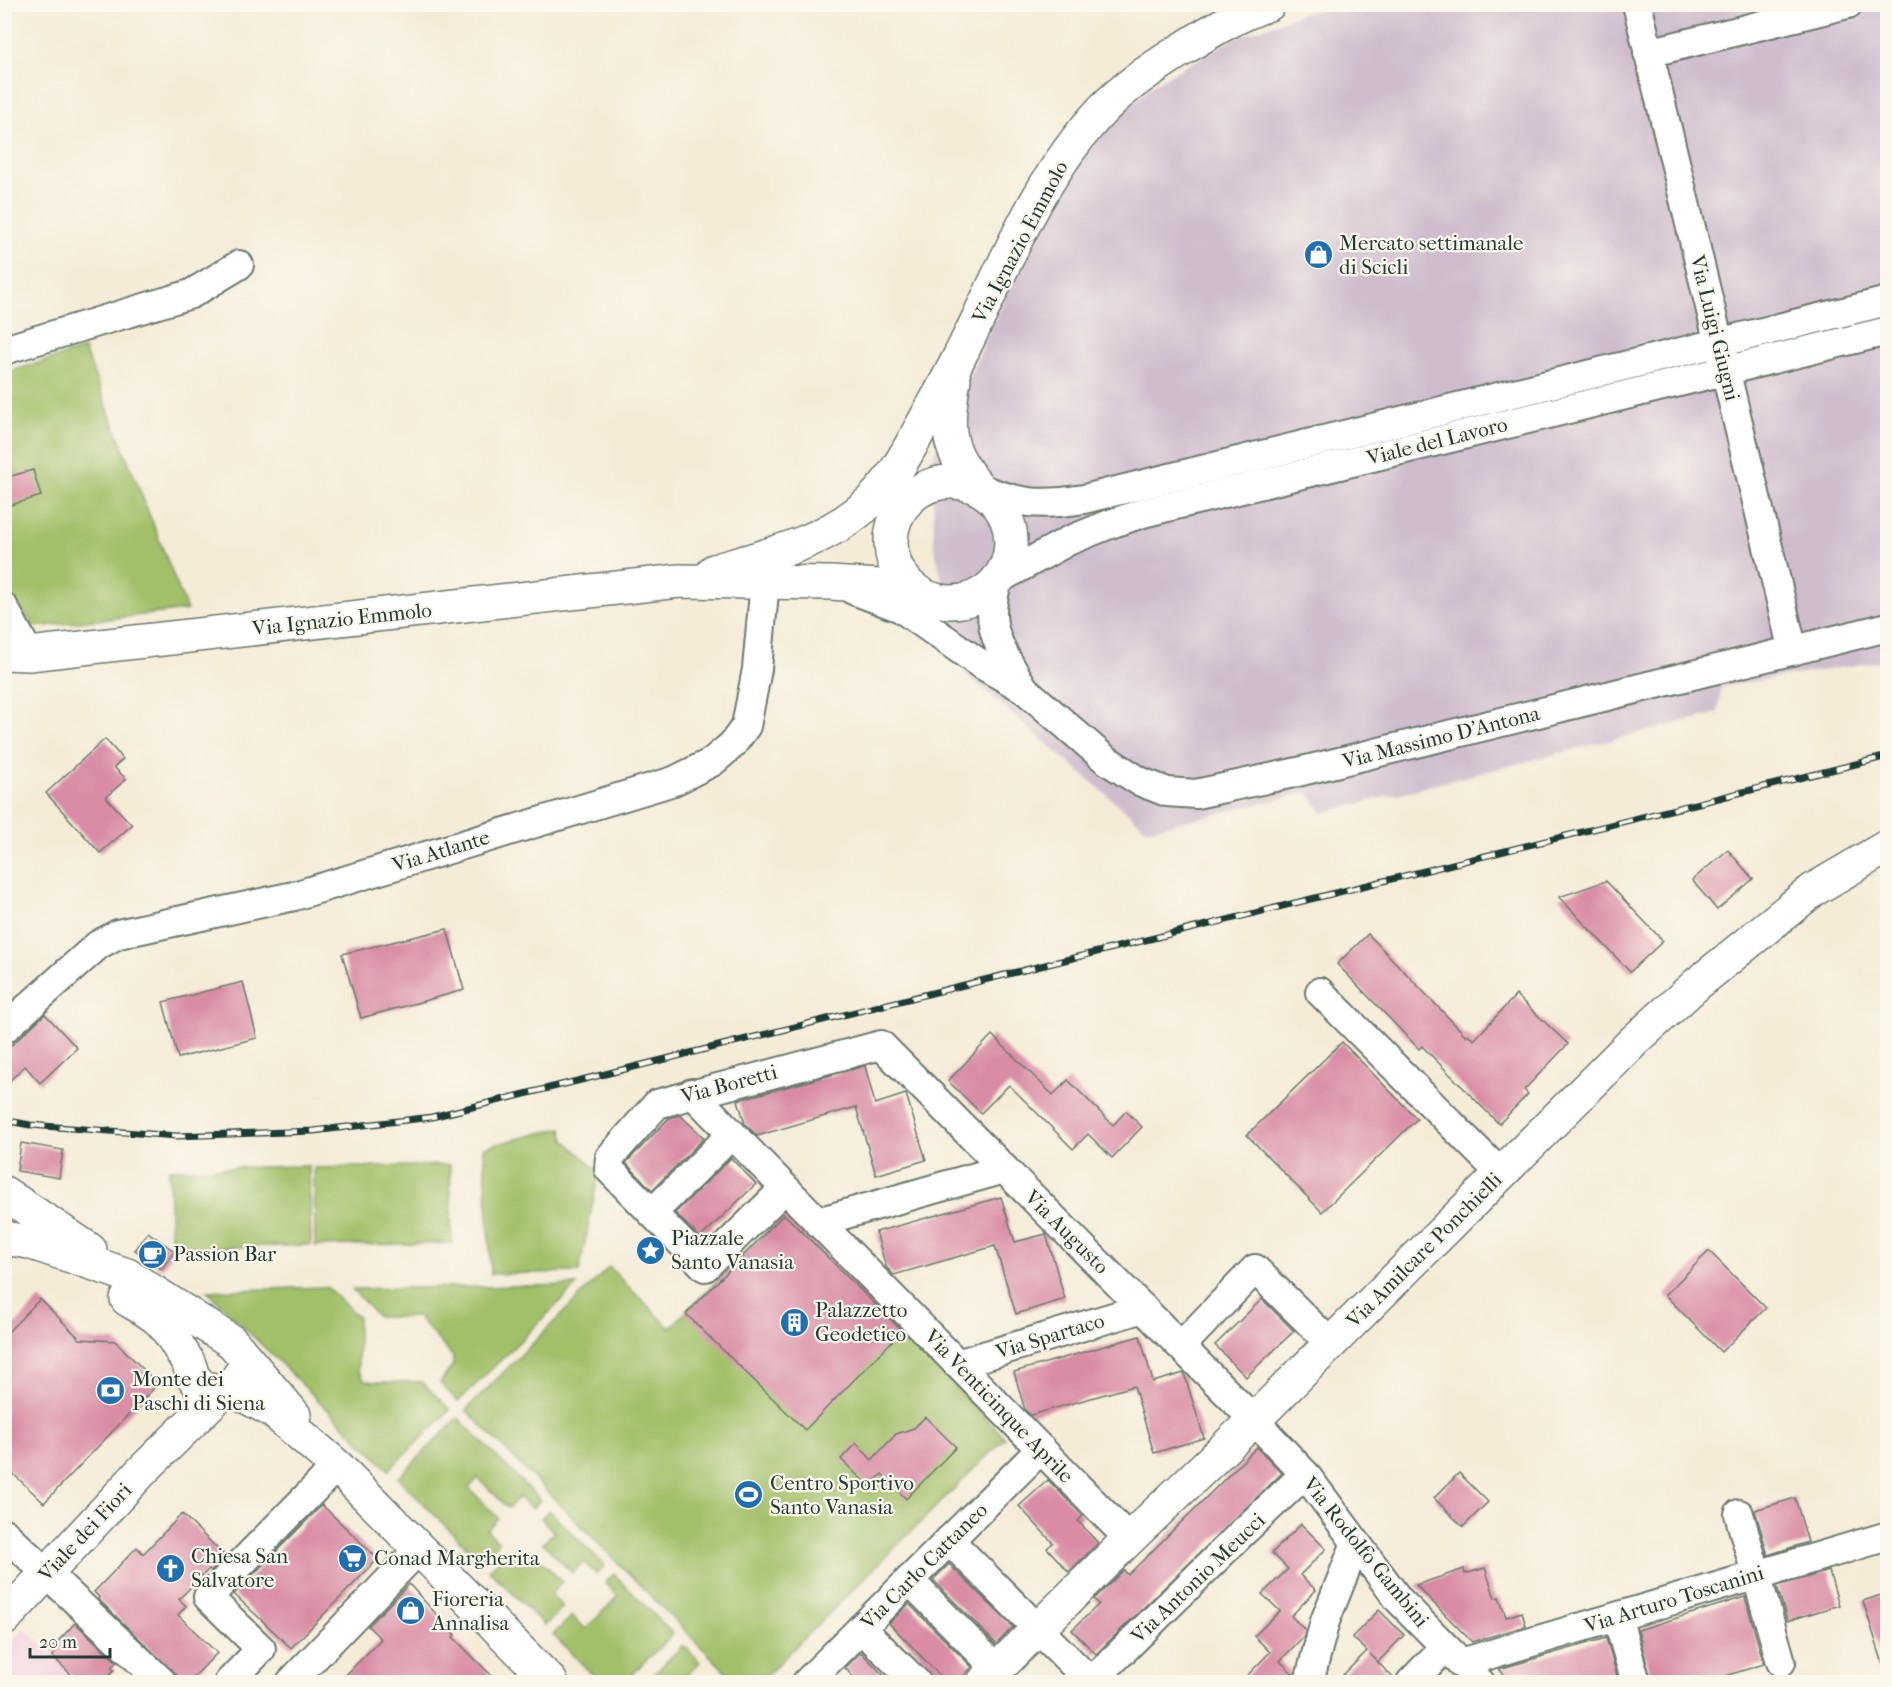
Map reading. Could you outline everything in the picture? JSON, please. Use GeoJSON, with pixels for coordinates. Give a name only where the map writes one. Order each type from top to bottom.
{"type":"FeatureCollection","features":[{"type":"Feature","properties":{"kind":"street","name":"Via Luigi Giugni"},"geometry":{"type":"LineString","coordinates":[[1637,4],[1793,651]]}},
{"type":"Feature","properties":{"kind":"street"},"geometry":{"type":"LineString","coordinates":[[1648,53],[1848,4]]}},
{"type":"Feature","properties":{"kind":"street","name":"Via Ignazio Emmolo"},"geometry":{"type":"LineString","coordinates":[[957,366],[999,272],[1063,157],[1102,110],[1142,75],[1249,7]]}},
{"type":"Feature","properties":{"kind":"street"},"geometry":{"type":"LineString","coordinates":[[4,350],[191,294],[239,265]]}},
{"type":"Feature","properties":{"kind":"street"},"geometry":{"type":"LineString","coordinates":[[679,581],[802,545],[834,530],[864,507],[895,504],[932,484],[955,482],[1009,500],[1032,503],[1059,503],[1084,499],[1887,301]]}},
{"type":"Feature","properties":{"kind":"street","name":"Viale del Lavoro"},"geometry":{"type":"LineString","coordinates":[[997,580],[1068,541],[1143,513],[1887,332]]}},
{"type":"Feature","properties":{"kind":"street"},"geometry":{"type":"LineString","coordinates":[[679,581],[765,581],[912,588],[933,600],[956,602],[979,595],[997,580],[1006,565],[1010,548],[1009,530],[1003,513],[993,499],[978,488],[962,468],[951,443],[948,415],[957,366]]}},
{"type":"Feature","properties":{"kind":"street"},"geometry":{"type":"LineString","coordinates":[[938,632],[912,588],[899,574],[892,556],[895,504],[957,366]]}},
{"type":"Feature","properties":{"kind":"street"},"geometry":{"type":"LineString","coordinates":[[997,580],[992,609],[999,647],[1023,688]]}},
{"type":"Feature","properties":{"kind":"street","name":"Via Ignazio Emmolo"},"geometry":{"type":"LineString","coordinates":[[17,653],[679,581]]}},
{"type":"Feature","properties":{"kind":"street","name":"Via Atlante"},"geometry":{"type":"LineString","coordinates":[[4,1029],[98,945],[118,934],[294,896],[674,781],[712,762],[732,745],[746,726],[757,669],[765,581]]}},
{"type":"Feature","properties":{"kind":"street"},"geometry":{"type":"LineString","coordinates":[[830,583],[901,608],[979,663],[1023,688]]}},
{"type":"Feature","properties":{"kind":"street"},"geometry":{"type":"LineString","coordinates":[[4,608],[17,653]]}},
{"type":"Feature","properties":{"kind":"street","name":"Via Massimo D'Antona"},"geometry":{"type":"LineString","coordinates":[[1023,688],[1105,759],[1139,781],[1167,792],[1196,794],[1298,772],[1887,627]]}},
{"type":"Feature","properties":{"kind":"street","name":"Via Amilcare Ponchielli"},"geometry":{"type":"LineString","coordinates":[[991,1676],[1129,1539],[1254,1420],[1634,1041],[1697,984],[1813,890],[1887,846]]}},
{"type":"Feature","properties":{"kind":"street"},"geometry":{"type":"LineString","coordinates":[[1320,992],[1501,1174]]}},
{"type":"Feature","properties":{"kind":"street","name":"Via Boretti"},"geometry":{"type":"LineString","coordinates":[[657,1208],[609,1169],[610,1156],[657,1104],[881,1045]]}},
{"type":"Feature","properties":{"kind":"street","name":"Via Augusto"},"geometry":{"type":"LineString","coordinates":[[881,1045],[1254,1420]]}},
{"type":"Feature","properties":{"kind":"street","name":"Via Venticinque Aprile"},"geometry":{"type":"LineString","coordinates":[[692,1094],[1129,1539]]}},
{"type":"Feature","properties":{"kind":"street"},"geometry":{"type":"LineString","coordinates":[[732,1134],[657,1208],[705,1267],[785,1188]]}},
{"type":"Feature","properties":{"kind":"street"},"geometry":{"type":"LineString","coordinates":[[818,1222],[1004,1169]]}},
{"type":"Feature","properties":{"kind":"street"},"geometry":{"type":"LineString","coordinates":[[4,1192],[231,1344],[337,1466],[551,1683]]}},
{"type":"Feature","properties":{"kind":"street"},"geometry":{"type":"LineString","coordinates":[[4,1238],[29,1242],[127,1275]]}},
{"type":"Feature","properties":{"kind":"street"},"geometry":{"type":"LineString","coordinates":[[4,1246],[121,1295],[161,1322],[191,1371],[207,1388],[219,1390],[226,1388],[273,1411],[337,1466]]}},
{"type":"Feature","properties":{"kind":"street"},"geometry":{"type":"LineString","coordinates":[[1181,1346],[1255,1269],[1330,1343]]}},
{"type":"Feature","properties":{"kind":"street","name":"Via Spartaco"},"geometry":{"type":"LineString","coordinates":[[957,1364],[1143,1308]]}},
{"type":"Feature","properties":{"kind":"street"},"geometry":{"type":"LineString","coordinates":[[209,1337],[231,1344],[243,1361],[242,1372],[236,1381],[226,1388],[141,1472],[191,1371],[191,1353],[198,1343],[209,1337]]}},
{"type":"Feature","properties":{"kind":"street","name":"Via Rodolfo Gambini"},"geometry":{"type":"LineString","coordinates":[[1254,1420],[1305,1474],[1398,1599],[1462,1664]]}},
{"type":"Feature","properties":{"kind":"street","name":"Via Carlo Cattaneo"},"geometry":{"type":"LineString","coordinates":[[817,1679],[861,1628],[1041,1449]]}},
{"type":"Feature","properties":{"kind":"street"},"geometry":{"type":"LineString","coordinates":[[229,1683],[261,1649],[208,1597],[337,1466]]}},
{"type":"Feature","properties":{"kind":"street","name":"Viale dei Fiori"},"geometry":{"type":"LineString","coordinates":[[4,1619],[141,1472]]}},
{"type":"Feature","properties":{"kind":"street","name":"Via Antonio Meucci"},"geometry":{"type":"LineString","coordinates":[[1091,1683],[1305,1474]]}},
{"type":"Feature","properties":{"kind":"street"},"geometry":{"type":"LineString","coordinates":[[1738,1514],[1780,1662]]}},
{"type":"Feature","properties":{"kind":"street"},"geometry":{"type":"LineString","coordinates":[[4,1533],[162,1683]]}},
{"type":"Feature","properties":{"kind":"street","name":"Via Arturo Toscanini"},"geometry":{"type":"LineString","coordinates":[[1462,1664],[1887,1536]]}},
{"type":"Feature","properties":{"kind":"street"},"geometry":{"type":"LineString","coordinates":[[949,1540],[1091,1683]]}},
{"type":"Feature","properties":{"kind":"street"},"geometry":{"type":"LineString","coordinates":[[1309,1683],[1325,1621],[1356,1543]]}},
{"type":"Feature","properties":{"kind":"street"},"geometry":{"type":"LineString","coordinates":[[300,1680],[419,1549]]}},
{"type":"Feature","properties":{"kind":"street"},"geometry":{"type":"LineString","coordinates":[[909,1580],[991,1676]]}},
{"type":"Feature","properties":{"kind":"street"},"geometry":{"type":"LineString","coordinates":[[1617,1617],[1636,1683]]}},
{"type":"Feature","properties":{"kind":"street"},"geometry":{"type":"LineString","coordinates":[[861,1628],[916,1683]]}},
{"type":"Feature","properties":{"kind":"street"},"geometry":{"type":"LineString","coordinates":[[1411,1683],[1462,1664]]}},
{"type":"Feature","properties":{"kind":"shaded area"},"geometry":{"type":"Polygon","coordinates":[[[1346,5],[1887,5],[1887,660],[1721,687],[1718,713],[1322,813],[1308,792],[1148,830],[966,675],[934,547],[933,457],[1023,258],[1068,180],[1106,129],[1151,86],[1233,39],[1307,12],[1346,5]]]}},
{"type":"Feature","properties":{"kind":"shaded area"},"geometry":{"type":"Polygon","coordinates":[[[24,1628],[80,1682],[5,1682],[5,1651],[24,1628]]]}},
{"type":"Feature","properties":{"kind":"green space"},"geometry":{"type":"Polygon","coordinates":[[[84,349],[187,610],[34,627],[5,588],[5,373],[84,349]]]}},
{"type":"Feature","properties":{"kind":"green space"},"geometry":{"type":"Polygon","coordinates":[[[562,1128],[565,1140],[599,1172],[579,1272],[491,1274],[484,1147],[562,1128]]]}},
{"type":"Feature","properties":{"kind":"green space"},"geometry":{"type":"Polygon","coordinates":[[[450,1165],[452,1243],[315,1246],[314,1168],[450,1165]]]}},
{"type":"Feature","properties":{"kind":"green space"},"geometry":{"type":"Polygon","coordinates":[[[309,1166],[311,1245],[171,1249],[169,1169],[309,1166]]]}},
{"type":"Feature","properties":{"kind":"green space","name":"Centro Sportivo Santo Vanasia"},"geometry":{"type":"Polygon","coordinates":[[[784,1214],[902,1331],[1005,1438],[760,1682],[736,1682],[466,1410],[609,1267],[670,1328],[784,1214]]]}},
{"type":"Feature","properties":{"kind":"green space"},"geometry":{"type":"Polygon","coordinates":[[[577,1285],[458,1402],[440,1383],[453,1365],[453,1357],[418,1317],[378,1317],[352,1289],[577,1285]]]}},
{"type":"Feature","properties":{"kind":"green space"},"geometry":{"type":"Polygon","coordinates":[[[327,1287],[358,1317],[358,1370],[364,1380],[422,1382],[450,1410],[389,1470],[207,1291],[327,1287]]]}},
{"type":"Feature","properties":{"kind":"green space"},"geometry":{"type":"Polygon","coordinates":[[[458,1418],[540,1500],[532,1509],[519,1497],[508,1508],[478,1478],[469,1488],[498,1518],[487,1530],[499,1542],[480,1561],[398,1478],[458,1418]]]}},
{"type":"Feature","properties":{"kind":"green space"},"geometry":{"type":"Polygon","coordinates":[[[549,1510],[605,1566],[596,1574],[583,1562],[572,1573],[543,1543],[554,1532],[541,1518],[549,1510]]]}},
{"type":"Feature","properties":{"kind":"green space"},"geometry":{"type":"Polygon","coordinates":[[[508,1551],[521,1564],[533,1552],[562,1582],[551,1594],[563,1607],[545,1626],[489,1570],[508,1551]]]}},
{"type":"Feature","properties":{"kind":"green space"},"geometry":{"type":"Polygon","coordinates":[[[614,1574],[673,1634],[624,1682],[600,1682],[553,1635],[572,1616],[586,1629],[618,1596],[605,1583],[614,1574]]]}},
{"type":"Feature","properties":{"kind":"green space"},"geometry":{"type":"Polygon","coordinates":[[[683,1645],[700,1662],[680,1682],[646,1682],[683,1645]]]}},
{"type":"Feature","properties":{"kind":"building"},"geometry":{"type":"Polygon","coordinates":[[[33,470],[41,496],[4,507],[4,478],[33,470]]]}},
{"type":"Feature","properties":{"kind":"building"},"geometry":{"type":"Polygon","coordinates":[[[105,739],[123,759],[114,767],[126,779],[106,797],[132,825],[100,853],[46,793],[105,739]]]}},
{"type":"Feature","properties":{"kind":"building"},"geometry":{"type":"Polygon","coordinates":[[[1728,850],[1753,879],[1717,910],[1692,880],[1728,850]]]}},
{"type":"Feature","properties":{"kind":"building"},"geometry":{"type":"Polygon","coordinates":[[[1606,881],[1663,941],[1630,972],[1559,897],[1606,881]]]}},
{"type":"Feature","properties":{"kind":"building"},"geometry":{"type":"Polygon","coordinates":[[[447,929],[464,990],[361,1018],[342,954],[447,929]]]}},
{"type":"Feature","properties":{"kind":"building"},"geometry":{"type":"Polygon","coordinates":[[[1368,934],[1466,1036],[1468,1034],[1474,1040],[1516,995],[1568,1044],[1524,1090],[1528,1094],[1499,1124],[1422,1046],[1419,1049],[1337,964],[1368,934]]]}},
{"type":"Feature","properties":{"kind":"building"},"geometry":{"type":"Polygon","coordinates":[[[243,982],[257,1038],[178,1058],[163,1002],[243,982]]]}},
{"type":"Feature","properties":{"kind":"building"},"geometry":{"type":"Polygon","coordinates":[[[45,1014],[77,1048],[40,1083],[25,1066],[4,1086],[4,1052],[45,1014]]]}},
{"type":"Feature","properties":{"kind":"building"},"geometry":{"type":"Polygon","coordinates":[[[992,1035],[1053,1095],[1068,1080],[1113,1125],[1126,1111],[1142,1127],[1112,1158],[1088,1134],[1073,1149],[1009,1085],[981,1113],[948,1081],[992,1035]]]}},
{"type":"Feature","properties":{"kind":"building"},"geometry":{"type":"Polygon","coordinates":[[[1342,1042],[1417,1119],[1322,1212],[1247,1135],[1342,1042]]]}},
{"type":"Feature","properties":{"kind":"building"},"geometry":{"type":"Polygon","coordinates":[[[865,1066],[875,1104],[906,1094],[926,1160],[876,1175],[856,1107],[757,1136],[745,1124],[738,1100],[865,1066]]]}},
{"type":"Feature","properties":{"kind":"building"},"geometry":{"type":"Polygon","coordinates":[[[680,1115],[704,1138],[652,1190],[626,1163],[669,1118],[680,1115]]]}},
{"type":"Feature","properties":{"kind":"building"},"geometry":{"type":"Polygon","coordinates":[[[21,1143],[63,1150],[59,1178],[17,1171],[21,1143]]]}},
{"type":"Feature","properties":{"kind":"building"},"geometry":{"type":"Polygon","coordinates":[[[731,1158],[756,1184],[700,1238],[675,1213],[731,1158]]]}},
{"type":"Feature","properties":{"kind":"building"},"geometry":{"type":"Polygon","coordinates":[[[1001,1197],[1015,1242],[1046,1234],[1065,1299],[1016,1314],[995,1246],[894,1275],[886,1267],[876,1232],[1001,1197]]]}},
{"type":"Feature","properties":{"kind":"building","name":"Palazzetto Geodetico"},"geometry":{"type":"Polygon","coordinates":[[[784,1214],[902,1331],[805,1430],[686,1314],[784,1214]]]}},
{"type":"Feature","properties":{"kind":"building"},"geometry":{"type":"Polygon","coordinates":[[[148,1232],[174,1251],[162,1269],[135,1250],[148,1232]]]}},
{"type":"Feature","properties":{"kind":"building"},"geometry":{"type":"Polygon","coordinates":[[[1709,1251],[1766,1308],[1721,1352],[1665,1295],[1709,1251]]]}},
{"type":"Feature","properties":{"kind":"building"},"geometry":{"type":"Polygon","coordinates":[[[40,1299],[80,1339],[115,1341],[158,1384],[44,1503],[4,1465],[4,1336],[40,1299]]]}},
{"type":"Feature","properties":{"kind":"building"},"geometry":{"type":"Polygon","coordinates":[[[1262,1299],[1294,1331],[1246,1377],[1215,1345],[1262,1299]]]}},
{"type":"Feature","properties":{"kind":"building"},"geometry":{"type":"Polygon","coordinates":[[[1140,1336],[1153,1382],[1184,1373],[1204,1438],[1154,1453],[1134,1386],[1031,1415],[1025,1410],[1014,1372],[1140,1336]]]}},
{"type":"Feature","properties":{"kind":"building"},"geometry":{"type":"Polygon","coordinates":[[[925,1417],[956,1447],[906,1499],[882,1474],[869,1487],[841,1459],[856,1443],[872,1460],[896,1434],[914,1428],[925,1417]]]}},
{"type":"Feature","properties":{"kind":"building"},"geometry":{"type":"Polygon","coordinates":[[[1257,1447],[1282,1473],[1096,1654],[1072,1630],[1099,1604],[1094,1599],[1124,1570],[1128,1575],[1257,1447]]]}},
{"type":"Feature","properties":{"kind":"building"},"geometry":{"type":"Polygon","coordinates":[[[1459,1473],[1488,1502],[1463,1527],[1434,1498],[1459,1473]]]}},
{"type":"Feature","properties":{"kind":"building"},"geometry":{"type":"Polygon","coordinates":[[[1048,1480],[1083,1516],[1078,1521],[1098,1543],[1069,1572],[1047,1548],[1053,1543],[1019,1506],[1048,1480]]]}},
{"type":"Feature","properties":{"kind":"building"},"geometry":{"type":"Polygon","coordinates":[[[1795,1498],[1808,1542],[1768,1555],[1755,1510],[1795,1498]]]}},
{"type":"Feature","properties":{"kind":"building"},"geometry":{"type":"Polygon","coordinates":[[[322,1505],[378,1559],[291,1648],[234,1594],[322,1505]]]}},
{"type":"Feature","properties":{"kind":"building"},"geometry":{"type":"Polygon","coordinates":[[[182,1514],[225,1556],[179,1599],[186,1606],[178,1615],[217,1653],[188,1683],[185,1683],[98,1599],[99,1597],[94,1592],[137,1547],[143,1554],[182,1514]]]}},
{"type":"Feature","properties":{"kind":"building"},"geometry":{"type":"Polygon","coordinates":[[[1301,1524],[1326,1549],[1300,1575],[1316,1590],[1291,1616],[1305,1630],[1304,1636],[1280,1661],[1294,1675],[1293,1683],[1240,1683],[1270,1652],[1254,1636],[1280,1611],[1262,1594],[1288,1569],[1272,1553],[1301,1524]]]}},
{"type":"Feature","properties":{"kind":"building"},"geometry":{"type":"Polygon","coordinates":[[[949,1564],[1013,1627],[996,1644],[933,1580],[949,1564]]]}},
{"type":"Feature","properties":{"kind":"building"},"geometry":{"type":"Polygon","coordinates":[[[1485,1568],[1495,1598],[1499,1597],[1506,1617],[1522,1612],[1526,1626],[1472,1642],[1416,1585],[1464,1569],[1465,1574],[1485,1568]]]}},
{"type":"Feature","properties":{"kind":"building"},"geometry":{"type":"Polygon","coordinates":[[[1829,1571],[1839,1605],[1787,1621],[1777,1586],[1829,1571]]]}},
{"type":"Feature","properties":{"kind":"building"},"geometry":{"type":"Polygon","coordinates":[[[409,1584],[455,1635],[453,1637],[499,1683],[338,1683],[381,1639],[368,1626],[409,1584]]]}},
{"type":"Feature","properties":{"kind":"building"},"geometry":{"type":"Polygon","coordinates":[[[1887,1593],[1887,1663],[1883,1664],[1863,1601],[1887,1593]]]}},
{"type":"Feature","properties":{"kind":"building"},"geometry":{"type":"Polygon","coordinates":[[[1745,1597],[1764,1664],[1703,1683],[1652,1683],[1638,1630],[1745,1597]]]}},
{"type":"Feature","properties":{"kind":"building"},"geometry":{"type":"Polygon","coordinates":[[[909,1604],[972,1667],[957,1683],[947,1683],[889,1623],[909,1604]]]}},
{"type":"Feature","properties":{"kind":"building"},"geometry":{"type":"Polygon","coordinates":[[[1379,1610],[1404,1635],[1378,1662],[1370,1654],[1395,1680],[1395,1683],[1335,1683],[1367,1651],[1352,1637],[1379,1610]]]}},
{"type":"Feature","properties":{"kind":"building"},"geometry":{"type":"Polygon","coordinates":[[[75,1623],[117,1662],[111,1667],[114,1670],[103,1683],[80,1683],[52,1656],[55,1653],[51,1649],[75,1623]]]}},
{"type":"Feature","properties":{"kind":"building"},"geometry":{"type":"Polygon","coordinates":[[[1606,1638],[1619,1683],[1512,1683],[1499,1669],[1606,1638]]]}},
{"type":"Feature","properties":{"kind":"building"},"geometry":{"type":"Polygon","coordinates":[[[861,1652],[891,1683],[859,1683],[845,1668],[861,1652]]]}},
{"type":"Feature","properties":{"kind":"railway"},"geometry":{"type":"LineString","coordinates":[[4,1120],[30,1125],[177,1136],[313,1131],[432,1117],[1888,756]]}},
{"type":"Feature","properties":{"kind":"place","name":"Mercato settimanale di Scicli"},"geometry":{"type":"Point","coordinates":[1318,255]}},
{"type":"Feature","properties":{"kind":"place","name":"Piazzale Santo Vanasia"},"geometry":{"type":"Point","coordinates":[650,1250]}},
{"type":"Feature","properties":{"kind":"place","name":"Passion Bar"},"geometry":{"type":"Point","coordinates":[152,1254]}},
{"type":"Feature","properties":{"kind":"place","name":"Palazzetto Geodetico"},"geometry":{"type":"Point","coordinates":[794,1322]}},
{"type":"Feature","properties":{"kind":"place","name":"Monte dei Paschi di Siena"},"geometry":{"type":"Point","coordinates":[111,1391]}},
{"type":"Feature","properties":{"kind":"place","name":"Centro Sportivo Santo Vanasia"},"geometry":{"type":"Point","coordinates":[749,1495]}},
{"type":"Feature","properties":{"kind":"place","name":"Conad Margherita"},"geometry":{"type":"Point","coordinates":[353,1558]}},
{"type":"Feature","properties":{"kind":"place","name":"Chiesa San Salvatore"},"geometry":{"type":"Point","coordinates":[170,1568]}},
{"type":"Feature","properties":{"kind":"place","name":"Fioreria Annalisa"},"geometry":{"type":"Point","coordinates":[411,1611]}}]}
